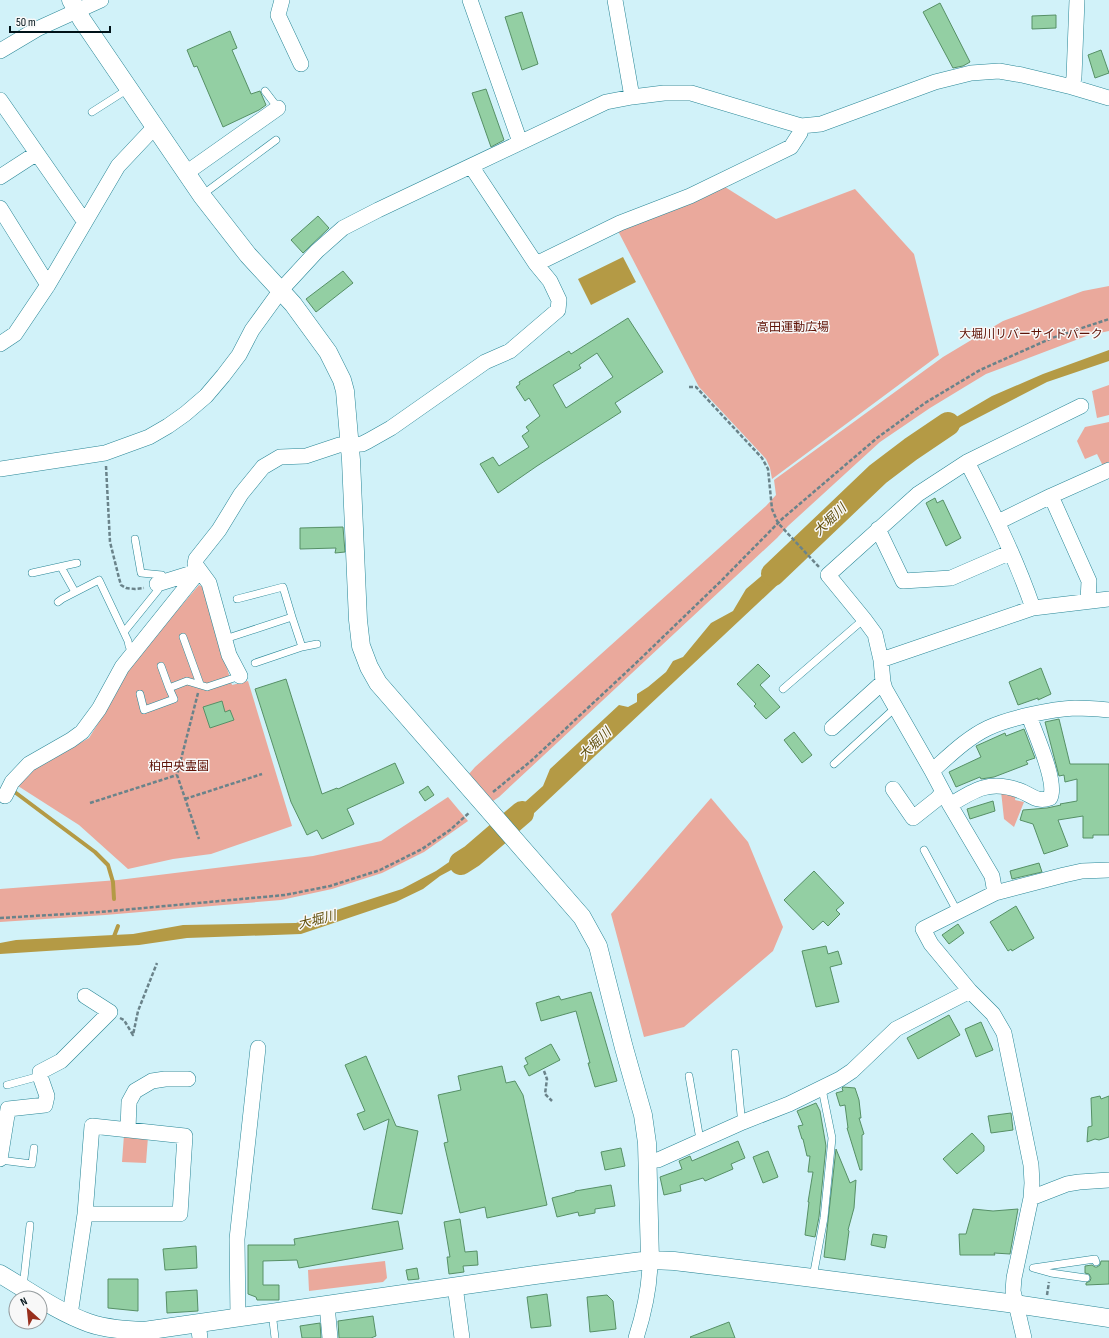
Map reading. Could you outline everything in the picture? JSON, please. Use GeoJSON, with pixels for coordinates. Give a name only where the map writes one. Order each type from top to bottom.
{"type":"FeatureCollection","features":[{"type":"Feature","properties":{"kind":"street"},"geometry":{"type":"LineString","coordinates":[[0,51],[74,5],[101,0]]}},
{"type":"Feature","properties":{"kind":"street"},"geometry":{"type":"LineString","coordinates":[[282,0],[278,16],[301,64]]}},
{"type":"Feature","properties":{"kind":"street"},"geometry":{"type":"LineString","coordinates":[[470,0],[520,142]]}},
{"type":"Feature","properties":{"kind":"street"},"geometry":{"type":"LineString","coordinates":[[615,0],[632,97]]}},
{"type":"Feature","properties":{"kind":"street"},"geometry":{"type":"LineString","coordinates":[[1072,86],[1074,77],[1077,0]]}},
{"type":"Feature","properties":{"kind":"street"},"geometry":{"type":"LineString","coordinates":[[74,5],[128,89],[202,196],[248,255],[293,304],[328,352],[342,380],[345,391],[350,444],[358,620],[361,646],[369,667],[378,683],[582,917],[598,946],[646,1128],[650,1277],[639,1336]]}},
{"type":"Feature","properties":{"kind":"street"},"geometry":{"type":"LineString","coordinates":[[0,468],[105,453],[148,436],[168,426],[206,396],[239,355],[252,330],[281,290],[317,251],[342,228],[606,102],[664,93],[691,93],[801,126],[821,124],[935,82],[971,72],[999,71],[1022,74],[1072,86],[1109,98]]}},
{"type":"Feature","properties":{"kind":"street"},"geometry":{"type":"LineString","coordinates":[[0,100],[82,218],[86,220]]}},
{"type":"Feature","properties":{"kind":"street"},"geometry":{"type":"LineString","coordinates":[[186,173],[278,108]]}},
{"type":"Feature","properties":{"kind":"street"},"geometry":{"type":"LineString","coordinates":[[536,264],[620,223],[690,196],[791,147],[800,133],[801,126]]}},
{"type":"Feature","properties":{"kind":"street"},"geometry":{"type":"LineString","coordinates":[[1,343],[15,334],[48,285],[118,166],[150,132],[156,129]]}},
{"type":"Feature","properties":{"kind":"street"},"geometry":{"type":"LineString","coordinates":[[0,177],[37,153]]}},
{"type":"Feature","properties":{"kind":"street"},"geometry":{"type":"LineString","coordinates":[[240,676],[230,655],[209,583],[195,564],[196,559],[219,530],[241,494],[263,467],[280,457],[306,456],[339,445],[362,444],[392,428],[485,362],[510,351],[558,310],[559,300],[550,281],[536,264],[471,166]]}},
{"type":"Feature","properties":{"kind":"street"},"geometry":{"type":"LineString","coordinates":[[0,208],[48,285]]}},
{"type":"Feature","properties":{"kind":"street"},"geometry":{"type":"LineString","coordinates":[[995,893],[992,876],[885,689],[881,660],[875,634],[828,574],[918,494],[966,462],[1080,406]]}},
{"type":"Feature","properties":{"kind":"street"},"geometry":{"type":"LineString","coordinates":[[966,462],[998,522],[1022,576],[1033,608]]}},
{"type":"Feature","properties":{"kind":"street"},"geometry":{"type":"LineString","coordinates":[[998,522],[1109,470]]}},
{"type":"Feature","properties":{"kind":"street"},"geometry":{"type":"LineString","coordinates":[[1051,496],[1089,581],[1088,602]]}},
{"type":"Feature","properties":{"kind":"street"},"geometry":{"type":"LineString","coordinates":[[878,529],[903,581],[951,578],[1011,552]]}},
{"type":"Feature","properties":{"kind":"street"},"geometry":{"type":"LineString","coordinates":[[160,583],[199,571]]}},
{"type":"Feature","properties":{"kind":"street"},"geometry":{"type":"LineString","coordinates":[[5,796],[12,782],[29,764],[72,740],[82,732],[99,709],[122,667],[199,571]]}},
{"type":"Feature","properties":{"kind":"street"},"geometry":{"type":"LineString","coordinates":[[881,660],[1033,608],[1109,599]]}},
{"type":"Feature","properties":{"kind":"street"},"geometry":{"type":"LineString","coordinates":[[832,728],[883,682]]}},
{"type":"Feature","properties":{"kind":"street"},"geometry":{"type":"LineString","coordinates":[[932,771],[969,740],[989,728],[1029,716],[1053,711],[1075,708],[1109,710]]}},
{"type":"Feature","properties":{"kind":"street"},"geometry":{"type":"LineString","coordinates":[[950,805],[970,792],[983,787],[1000,786],[1018,790],[1036,799],[1044,800],[1050,798],[1052,794],[1052,785],[1046,763],[1029,716]]}},
{"type":"Feature","properties":{"kind":"street"},"geometry":{"type":"LineString","coordinates":[[893,789],[913,818],[937,799],[943,792]]}},
{"type":"Feature","properties":{"kind":"street"},"geometry":{"type":"LineString","coordinates":[[1024,1338],[1013,1291],[1014,1278],[1031,1198],[1031,1165],[1004,1033],[993,1014],[970,991],[931,944],[923,929],[995,893],[1082,871],[1109,870]]}},
{"type":"Feature","properties":{"kind":"street"},"geometry":{"type":"LineString","coordinates":[[648,1160],[658,1160],[822,1089],[852,1071],[896,1029],[970,991]]}},
{"type":"Feature","properties":{"kind":"street"},"geometry":{"type":"LineString","coordinates":[[0,1160],[8,1109],[45,1105],[47,1096],[40,1072],[61,1061],[110,1012],[85,996]]}},
{"type":"Feature","properties":{"kind":"street"},"geometry":{"type":"LineString","coordinates":[[238,1317],[237,1239],[258,1048]]}},
{"type":"Feature","properties":{"kind":"street"},"geometry":{"type":"LineString","coordinates":[[128,1130],[129,1102],[135,1091],[152,1081],[165,1078],[188,1079]]}},
{"type":"Feature","properties":{"kind":"street"},"geometry":{"type":"LineString","coordinates":[[70,1315],[85,1214],[92,1126],[185,1136],[180,1214],[85,1214]]}},
{"type":"Feature","properties":{"kind":"street"},"geometry":{"type":"LineString","coordinates":[[1031,1198],[1067,1184],[1109,1180]]}},
{"type":"Feature","properties":{"kind":"street"},"geometry":{"type":"LineString","coordinates":[[0,1274],[70,1315],[110,1328],[143,1334],[199,1330],[238,1317],[650,1260],[674,1261],[813,1278],[1016,1304],[1109,1318]]}},
{"type":"Feature","properties":{"kind":"street"},"geometry":{"type":"LineString","coordinates":[[455,1286],[462,1338]]}},
{"type":"Feature","properties":{"kind":"street"},"geometry":{"type":"LineString","coordinates":[[327,1304],[330,1338]]}},
{"type":"Feature","properties":{"kind":"lane"},"geometry":{"type":"LineString","coordinates":[[92,112],[128,89]]}},
{"type":"Feature","properties":{"kind":"lane"},"geometry":{"type":"LineString","coordinates":[[265,91],[278,108]]}},
{"type":"Feature","properties":{"kind":"lane"},"geometry":{"type":"LineString","coordinates":[[202,196],[276,140]]}},
{"type":"Feature","properties":{"kind":"lane"},"geometry":{"type":"LineString","coordinates":[[124,632],[158,590],[162,575],[141,573],[136,539]]}},
{"type":"Feature","properties":{"kind":"lane"},"geometry":{"type":"LineString","coordinates":[[32,573],[77,564]]}},
{"type":"Feature","properties":{"kind":"lane"},"geometry":{"type":"LineString","coordinates":[[61,567],[75,592]]}},
{"type":"Feature","properties":{"kind":"lane"},"geometry":{"type":"LineString","coordinates":[[58,602],[62,598],[99,580],[124,632],[129,646]]}},
{"type":"Feature","properties":{"kind":"lane"},"geometry":{"type":"LineString","coordinates":[[237,599],[283,587],[302,647]]}},
{"type":"Feature","properties":{"kind":"lane"},"geometry":{"type":"LineString","coordinates":[[225,639],[292,617]]}},
{"type":"Feature","properties":{"kind":"lane"},"geometry":{"type":"LineString","coordinates":[[783,689],[864,619]]}},
{"type":"Feature","properties":{"kind":"lane"},"geometry":{"type":"LineString","coordinates":[[183,637],[200,684]]}},
{"type":"Feature","properties":{"kind":"lane"},"geometry":{"type":"LineString","coordinates":[[255,663],[302,647],[317,644]]}},
{"type":"Feature","properties":{"kind":"lane"},"geometry":{"type":"LineString","coordinates":[[140,694],[144,710],[174,699],[161,666]]}},
{"type":"Feature","properties":{"kind":"lane"},"geometry":{"type":"LineString","coordinates":[[169,688],[187,681],[207,687],[240,676]]}},
{"type":"Feature","properties":{"kind":"lane"},"geometry":{"type":"LineString","coordinates":[[834,764],[895,708]]}},
{"type":"Feature","properties":{"kind":"lane"},"geometry":{"type":"LineString","coordinates":[[924,850],[957,911]]}},
{"type":"Feature","properties":{"kind":"lane"},"geometry":{"type":"LineString","coordinates":[[735,1053],[741,1115],[744,1122]]}},
{"type":"Feature","properties":{"kind":"lane"},"geometry":{"type":"LineString","coordinates":[[7,1085],[40,1076]]}},
{"type":"Feature","properties":{"kind":"lane"},"geometry":{"type":"LineString","coordinates":[[689,1076],[699,1134],[702,1140]]}},
{"type":"Feature","properties":{"kind":"lane"},"geometry":{"type":"LineString","coordinates":[[813,1278],[824,1218],[832,1138],[822,1089]]}},
{"type":"Feature","properties":{"kind":"lane"},"geometry":{"type":"LineString","coordinates":[[0,1160],[32,1164],[34,1148]]}},
{"type":"Feature","properties":{"kind":"lane"},"geometry":{"type":"LineString","coordinates":[[23,1288],[30,1224]]}},
{"type":"Feature","properties":{"kind":"lane"},"geometry":{"type":"LineString","coordinates":[[1033,1268],[1095,1259],[1096,1262]]}},
{"type":"Feature","properties":{"kind":"lane"},"geometry":{"type":"LineString","coordinates":[[1017,1264],[1051,1273],[1086,1278]]}},
{"type":"Feature","properties":{"kind":"lane"},"geometry":{"type":"LineString","coordinates":[[272,1312],[275,1338]]}},
{"type":"Feature","properties":{"kind":"path"},"geometry":{"type":"LineString","coordinates":[[0,918],[100,912],[285,895],[330,886],[380,870],[422,849],[483,805],[499,787],[531,761],[630,670],[778,523],[877,438],[925,403],[980,370],[1052,338],[1109,319]]}},
{"type":"Feature","properties":{"kind":"path"},"geometry":{"type":"LineString","coordinates":[[689,387],[696,387],[762,458],[768,469],[772,509],[778,523],[820,568]]}},
{"type":"Feature","properties":{"kind":"path"},"geometry":{"type":"LineString","coordinates":[[105,453],[110,542],[121,585],[126,588],[135,589],[160,583]]}},
{"type":"Feature","properties":{"kind":"path"},"geometry":{"type":"LineString","coordinates":[[198,839],[177,775],[200,684]]}},
{"type":"Feature","properties":{"kind":"path"},"geometry":{"type":"LineString","coordinates":[[186,799],[262,774]]}},
{"type":"Feature","properties":{"kind":"path"},"geometry":{"type":"LineString","coordinates":[[90,803],[177,775]]}},
{"type":"Feature","properties":{"kind":"path"},"geometry":{"type":"LineString","coordinates":[[110,1012],[124,1020],[132,1035],[138,1011],[157,963]]}},
{"type":"Feature","properties":{"kind":"path"},"geometry":{"type":"LineString","coordinates":[[544,1071],[547,1079],[545,1094],[552,1101]]}},
{"type":"Feature","properties":{"kind":"path"},"geometry":{"type":"LineString","coordinates":[[1047,1297],[1051,1273]]}},
{"type":"Feature","properties":{"kind":"green space","name":"高田運動広場"},"geometry":{"type":"Polygon","coordinates":[[[725,187],[776,219],[855,189],[914,254],[939,355],[772,479],[770,468],[766,459],[699,387],[618,231],[725,187]]]}},
{"type":"Feature","properties":{"kind":"green space","name":"大堀川リバーサイドパーク"},"geometry":{"type":"Polygon","coordinates":[[[1109,286],[1109,331],[1089,335],[986,374],[930,408],[880,442],[788,526],[777,538],[499,797],[493,801],[469,774],[766,506],[776,495],[774,480],[943,357],[1003,321],[1083,291],[1109,286]]]}},
{"type":"Feature","properties":{"kind":"green space"},"geometry":{"type":"Polygon","coordinates":[[[1109,385],[1109,415],[1097,418],[1092,391],[1109,385]]]}},
{"type":"Feature","properties":{"kind":"green space"},"geometry":{"type":"Polygon","coordinates":[[[1109,422],[1109,463],[1103,466],[1097,454],[1085,459],[1077,441],[1085,427],[1109,422]]]}},
{"type":"Feature","properties":{"kind":"green space","name":"柏中央霊園"},"geometry":{"type":"Polygon","coordinates":[[[199,585],[203,587],[232,685],[248,681],[292,826],[211,854],[173,859],[128,869],[79,825],[18,786],[35,768],[89,738],[105,712],[128,668],[199,585]]]}},
{"type":"Feature","properties":{"kind":"green space"},"geometry":{"type":"Polygon","coordinates":[[[1001,791],[1016,795],[1015,800],[1024,802],[1014,827],[1004,819],[1001,791]]]}},
{"type":"Feature","properties":{"kind":"green space"},"geometry":{"type":"Polygon","coordinates":[[[448,797],[468,821],[424,852],[382,873],[332,889],[281,900],[105,915],[0,922],[0,889],[118,880],[313,856],[381,841],[448,797]]]}},
{"type":"Feature","properties":{"kind":"green space"},"geometry":{"type":"Polygon","coordinates":[[[711,798],[748,842],[783,927],[773,951],[684,1027],[644,1037],[611,914],[711,798]]]}},
{"type":"Feature","properties":{"kind":"green space"},"geometry":{"type":"Polygon","coordinates":[[[124,1135],[148,1137],[146,1163],[122,1162],[124,1135]]]}},
{"type":"Feature","properties":{"kind":"green space"},"geometry":{"type":"Polygon","coordinates":[[[385,1261],[387,1278],[383,1282],[309,1291],[308,1270],[385,1261]]]}},
{"type":"Feature","properties":{"kind":"water"},"geometry":{"type":"Polygon","coordinates":[[[623,257],[636,282],[591,305],[578,279],[623,257]]]}},
{"type":"Feature","properties":{"kind":"water"},"geometry":{"type":"Polygon","coordinates":[[[1109,350],[1109,361],[1047,382],[962,426],[943,438],[853,508],[813,547],[805,538],[844,502],[946,423],[992,396],[1043,374],[1109,350]]]}},
{"type":"Feature","properties":{"kind":"water"},"geometry":{"type":"Polygon","coordinates":[[[793,549],[804,560],[515,831],[505,820],[543,786],[550,769],[619,705],[628,707],[637,702],[637,694],[666,672],[673,661],[683,657],[711,623],[733,611],[746,589],[793,549]]]}},
{"type":"Feature","properties":{"kind":"water"},"geometry":{"type":"Polygon","coordinates":[[[484,838],[492,848],[440,876],[423,889],[396,902],[301,934],[187,938],[139,945],[0,954],[0,943],[16,940],[133,934],[183,925],[296,923],[402,889],[436,871],[484,838]]]}},
{"type":"Feature","properties":{"kind":"building"},"geometry":{"type":"Polygon","coordinates":[[[940,3],[970,62],[963,66],[953,68],[923,12],[940,3]]]}},
{"type":"Feature","properties":{"kind":"building"},"geometry":{"type":"Polygon","coordinates":[[[522,12],[538,64],[522,70],[505,17],[522,12]]]}},
{"type":"Feature","properties":{"kind":"building"},"geometry":{"type":"Polygon","coordinates":[[[1056,15],[1056,28],[1032,29],[1032,16],[1056,15]]]}},
{"type":"Feature","properties":{"kind":"building"},"geometry":{"type":"Polygon","coordinates":[[[230,31],[237,48],[232,50],[251,94],[260,91],[266,105],[259,110],[223,127],[197,66],[194,67],[187,50],[230,31]]]}},
{"type":"Feature","properties":{"kind":"building"},"geometry":{"type":"Polygon","coordinates":[[[1101,50],[1109,73],[1095,78],[1088,55],[1101,50]]]}},
{"type":"Feature","properties":{"kind":"building"},"geometry":{"type":"Polygon","coordinates":[[[486,89],[504,140],[491,147],[472,93],[486,89]]]}},
{"type":"Feature","properties":{"kind":"building"},"geometry":{"type":"Polygon","coordinates":[[[318,216],[329,228],[303,253],[291,240],[318,216]]]}},
{"type":"Feature","properties":{"kind":"building"},"geometry":{"type":"Polygon","coordinates":[[[343,271],[353,283],[316,312],[306,299],[343,271]]]}},
{"type":"Feature","properties":{"kind":"building"},"geometry":{"type":"Polygon","coordinates":[[[628,318],[663,372],[615,403],[621,412],[498,493],[480,464],[493,457],[499,466],[529,447],[522,436],[529,431],[526,427],[540,416],[529,398],[525,401],[516,387],[520,384],[519,382],[569,351],[571,354],[628,318]],[[597,353],[579,365],[581,368],[553,385],[566,408],[613,377],[597,353]]]}},
{"type":"Feature","properties":{"kind":"building"},"geometry":{"type":"Polygon","coordinates":[[[935,498],[937,503],[943,500],[961,538],[946,546],[926,503],[935,498]]]}},
{"type":"Feature","properties":{"kind":"building"},"geometry":{"type":"Polygon","coordinates":[[[343,527],[345,552],[335,553],[336,548],[300,549],[300,528],[343,527]]]}},
{"type":"Feature","properties":{"kind":"building"},"geometry":{"type":"Polygon","coordinates":[[[758,664],[770,676],[760,685],[780,707],[766,719],[754,706],[756,704],[737,684],[758,664]]]}},
{"type":"Feature","properties":{"kind":"building"},"geometry":{"type":"Polygon","coordinates":[[[1041,668],[1051,694],[1038,700],[1038,698],[1018,705],[1009,682],[1041,668]]]}},
{"type":"Feature","properties":{"kind":"building"},"geometry":{"type":"Polygon","coordinates":[[[286,679],[322,794],[337,788],[338,789],[395,763],[404,783],[347,809],[354,824],[322,839],[317,830],[307,835],[291,802],[255,689],[286,679]]]}},
{"type":"Feature","properties":{"kind":"building"},"geometry":{"type":"Polygon","coordinates":[[[222,701],[225,712],[230,710],[234,720],[210,728],[203,707],[222,701]]]}},
{"type":"Feature","properties":{"kind":"building"},"geometry":{"type":"Polygon","coordinates":[[[1059,719],[1070,764],[1109,764],[1109,835],[1093,835],[1093,838],[1083,838],[1083,816],[1058,820],[1068,846],[1044,854],[1033,824],[1020,820],[1023,810],[1047,808],[1077,801],[1077,779],[1065,782],[1064,775],[1059,776],[1045,722],[1059,719]]]}},
{"type":"Feature","properties":{"kind":"building"},"geometry":{"type":"Polygon","coordinates":[[[1024,729],[1035,758],[1026,761],[1028,764],[994,777],[981,779],[980,777],[956,787],[949,772],[981,757],[976,746],[1005,733],[1006,736],[1024,729]]]}},
{"type":"Feature","properties":{"kind":"building"},"geometry":{"type":"Polygon","coordinates":[[[794,732],[812,755],[802,763],[784,740],[794,732]]]}},
{"type":"Feature","properties":{"kind":"building"},"geometry":{"type":"Polygon","coordinates":[[[428,786],[434,795],[425,801],[419,792],[428,786]]]}},
{"type":"Feature","properties":{"kind":"building"},"geometry":{"type":"Polygon","coordinates":[[[993,801],[995,811],[970,819],[967,809],[993,801]]]}},
{"type":"Feature","properties":{"kind":"building"},"geometry":{"type":"Polygon","coordinates":[[[1039,863],[1042,872],[1012,879],[1010,871],[1039,863]]]}},
{"type":"Feature","properties":{"kind":"building"},"geometry":{"type":"Polygon","coordinates":[[[814,871],[844,903],[836,910],[840,914],[828,926],[823,921],[813,930],[784,900],[814,871]]]}},
{"type":"Feature","properties":{"kind":"building"},"geometry":{"type":"Polygon","coordinates":[[[1016,906],[1034,938],[1012,951],[1011,949],[1008,951],[990,922],[1016,906]]]}},
{"type":"Feature","properties":{"kind":"building"},"geometry":{"type":"Polygon","coordinates":[[[958,924],[964,933],[949,944],[942,935],[958,924]]]}},
{"type":"Feature","properties":{"kind":"building"},"geometry":{"type":"Polygon","coordinates":[[[826,946],[828,954],[838,951],[842,964],[830,967],[839,1002],[816,1007],[802,951],[826,946]]]}},
{"type":"Feature","properties":{"kind":"building"},"geometry":{"type":"Polygon","coordinates":[[[591,992],[617,1081],[595,1087],[576,1011],[541,1021],[536,1003],[559,996],[561,1000],[591,992]]]}},
{"type":"Feature","properties":{"kind":"building"},"geometry":{"type":"Polygon","coordinates":[[[949,1015],[960,1035],[918,1059],[907,1038],[949,1015]]]}},
{"type":"Feature","properties":{"kind":"building"},"geometry":{"type":"Polygon","coordinates":[[[981,1022],[993,1050],[976,1057],[965,1029],[981,1022]]]}},
{"type":"Feature","properties":{"kind":"building"},"geometry":{"type":"Polygon","coordinates":[[[551,1044],[560,1060],[529,1076],[524,1066],[528,1064],[525,1058],[551,1044]]]}},
{"type":"Feature","properties":{"kind":"building"},"geometry":{"type":"Polygon","coordinates":[[[366,1056],[396,1126],[418,1131],[402,1214],[372,1209],[389,1119],[364,1130],[357,1114],[365,1111],[345,1065],[366,1056]]]}},
{"type":"Feature","properties":{"kind":"building"},"geometry":{"type":"Polygon","coordinates":[[[502,1066],[506,1083],[515,1081],[523,1095],[547,1205],[487,1218],[485,1207],[460,1213],[444,1143],[448,1142],[438,1095],[461,1090],[458,1076],[502,1066]]]}},
{"type":"Feature","properties":{"kind":"building"},"geometry":{"type":"Polygon","coordinates":[[[843,1087],[855,1088],[859,1100],[861,1118],[859,1118],[864,1134],[862,1135],[862,1170],[860,1170],[847,1128],[845,1105],[840,1106],[836,1093],[843,1091],[843,1087]]]}},
{"type":"Feature","properties":{"kind":"building"},"geometry":{"type":"Polygon","coordinates":[[[1100,1096],[1101,1099],[1109,1096],[1109,1137],[1087,1142],[1088,1127],[1092,1126],[1091,1098],[1100,1096]]]}},
{"type":"Feature","properties":{"kind":"building"},"geometry":{"type":"Polygon","coordinates":[[[816,1103],[820,1111],[826,1146],[819,1217],[815,1237],[805,1235],[813,1172],[808,1172],[810,1156],[807,1156],[798,1126],[803,1125],[797,1111],[816,1103]]]}},
{"type":"Feature","properties":{"kind":"building"},"geometry":{"type":"Polygon","coordinates":[[[1011,1113],[1013,1130],[991,1133],[988,1116],[1011,1113]]]}},
{"type":"Feature","properties":{"kind":"building"},"geometry":{"type":"Polygon","coordinates":[[[972,1133],[984,1146],[984,1151],[957,1174],[943,1159],[972,1133]]]}},
{"type":"Feature","properties":{"kind":"building"},"geometry":{"type":"Polygon","coordinates":[[[738,1141],[745,1158],[731,1164],[733,1169],[705,1181],[703,1178],[680,1185],[681,1191],[664,1195],[660,1177],[682,1169],[679,1161],[690,1156],[692,1161],[738,1141]]]}},
{"type":"Feature","properties":{"kind":"building"},"geometry":{"type":"Polygon","coordinates":[[[621,1148],[625,1166],[605,1170],[601,1152],[621,1148]]]}},
{"type":"Feature","properties":{"kind":"building"},"geometry":{"type":"Polygon","coordinates":[[[836,1149],[850,1183],[856,1180],[854,1208],[848,1230],[845,1260],[824,1257],[836,1149]]]}},
{"type":"Feature","properties":{"kind":"building"},"geometry":{"type":"Polygon","coordinates":[[[768,1151],[778,1177],[763,1183],[753,1157],[768,1151]]]}},
{"type":"Feature","properties":{"kind":"building"},"geometry":{"type":"Polygon","coordinates":[[[611,1185],[615,1206],[595,1209],[595,1213],[579,1216],[578,1212],[557,1217],[552,1198],[575,1191],[611,1185]]]}},
{"type":"Feature","properties":{"kind":"building"},"geometry":{"type":"Polygon","coordinates":[[[973,1209],[993,1211],[1018,1209],[1010,1254],[994,1253],[995,1255],[960,1255],[959,1234],[966,1234],[973,1209]]]}},
{"type":"Feature","properties":{"kind":"building"},"geometry":{"type":"Polygon","coordinates":[[[460,1219],[465,1252],[477,1251],[478,1265],[463,1266],[464,1272],[449,1274],[447,1257],[450,1257],[444,1222],[460,1219]]]}},
{"type":"Feature","properties":{"kind":"building"},"geometry":{"type":"Polygon","coordinates":[[[398,1221],[403,1249],[299,1268],[297,1260],[263,1261],[263,1285],[279,1285],[279,1300],[257,1300],[256,1297],[248,1294],[248,1245],[295,1245],[294,1239],[398,1221]]]}},
{"type":"Feature","properties":{"kind":"building"},"geometry":{"type":"Polygon","coordinates":[[[873,1234],[887,1236],[885,1248],[871,1245],[873,1234]]]}},
{"type":"Feature","properties":{"kind":"building"},"geometry":{"type":"Polygon","coordinates":[[[196,1246],[197,1268],[165,1270],[163,1249],[196,1246]]]}},
{"type":"Feature","properties":{"kind":"building"},"geometry":{"type":"Polygon","coordinates":[[[1101,1261],[1109,1261],[1109,1284],[1086,1285],[1091,1278],[1089,1274],[1085,1273],[1085,1266],[1092,1265],[1097,1267],[1100,1265],[1101,1261]]]}},
{"type":"Feature","properties":{"kind":"building"},"geometry":{"type":"Polygon","coordinates":[[[417,1268],[419,1279],[408,1280],[406,1270],[417,1268]]]}},
{"type":"Feature","properties":{"kind":"building"},"geometry":{"type":"Polygon","coordinates":[[[108,1279],[138,1279],[138,1311],[108,1308],[108,1279]]]}},
{"type":"Feature","properties":{"kind":"building"},"geometry":{"type":"Polygon","coordinates":[[[197,1290],[198,1311],[167,1313],[166,1292],[197,1290]]]}},
{"type":"Feature","properties":{"kind":"building"},"geometry":{"type":"Polygon","coordinates":[[[547,1294],[551,1326],[531,1328],[527,1297],[547,1294]]]}},
{"type":"Feature","properties":{"kind":"building"},"geometry":{"type":"Polygon","coordinates":[[[607,1295],[613,1301],[616,1329],[590,1332],[587,1297],[607,1295]]]}},
{"type":"Feature","properties":{"kind":"building"},"geometry":{"type":"Polygon","coordinates":[[[373,1316],[376,1336],[371,1338],[339,1338],[338,1321],[373,1316]]]}},
{"type":"Feature","properties":{"kind":"building"},"geometry":{"type":"Polygon","coordinates":[[[729,1322],[735,1338],[690,1337],[729,1322]]]}},
{"type":"Feature","properties":{"kind":"building"},"geometry":{"type":"Polygon","coordinates":[[[320,1323],[321,1338],[302,1338],[300,1326],[320,1323]]]}},
{"type":"Feature","properties":{"kind":"waterway","name":"大堀川"},"geometry":{"type":"LineString","coordinates":[[773,574],[878,474],[948,424]]}},
{"type":"Feature","properties":{"kind":"waterway"},"geometry":{"type":"LineString","coordinates":[[12,790],[95,852],[108,865],[113,882],[114,899]]}},
{"type":"Feature","properties":{"kind":"waterway","name":"大堀川"},"geometry":{"type":"LineString","coordinates":[[461,863],[472,856],[522,813]]}},
{"type":"Feature","properties":{"kind":"waterway"},"geometry":{"type":"LineString","coordinates":[[113,939],[118,926]]}}]}
